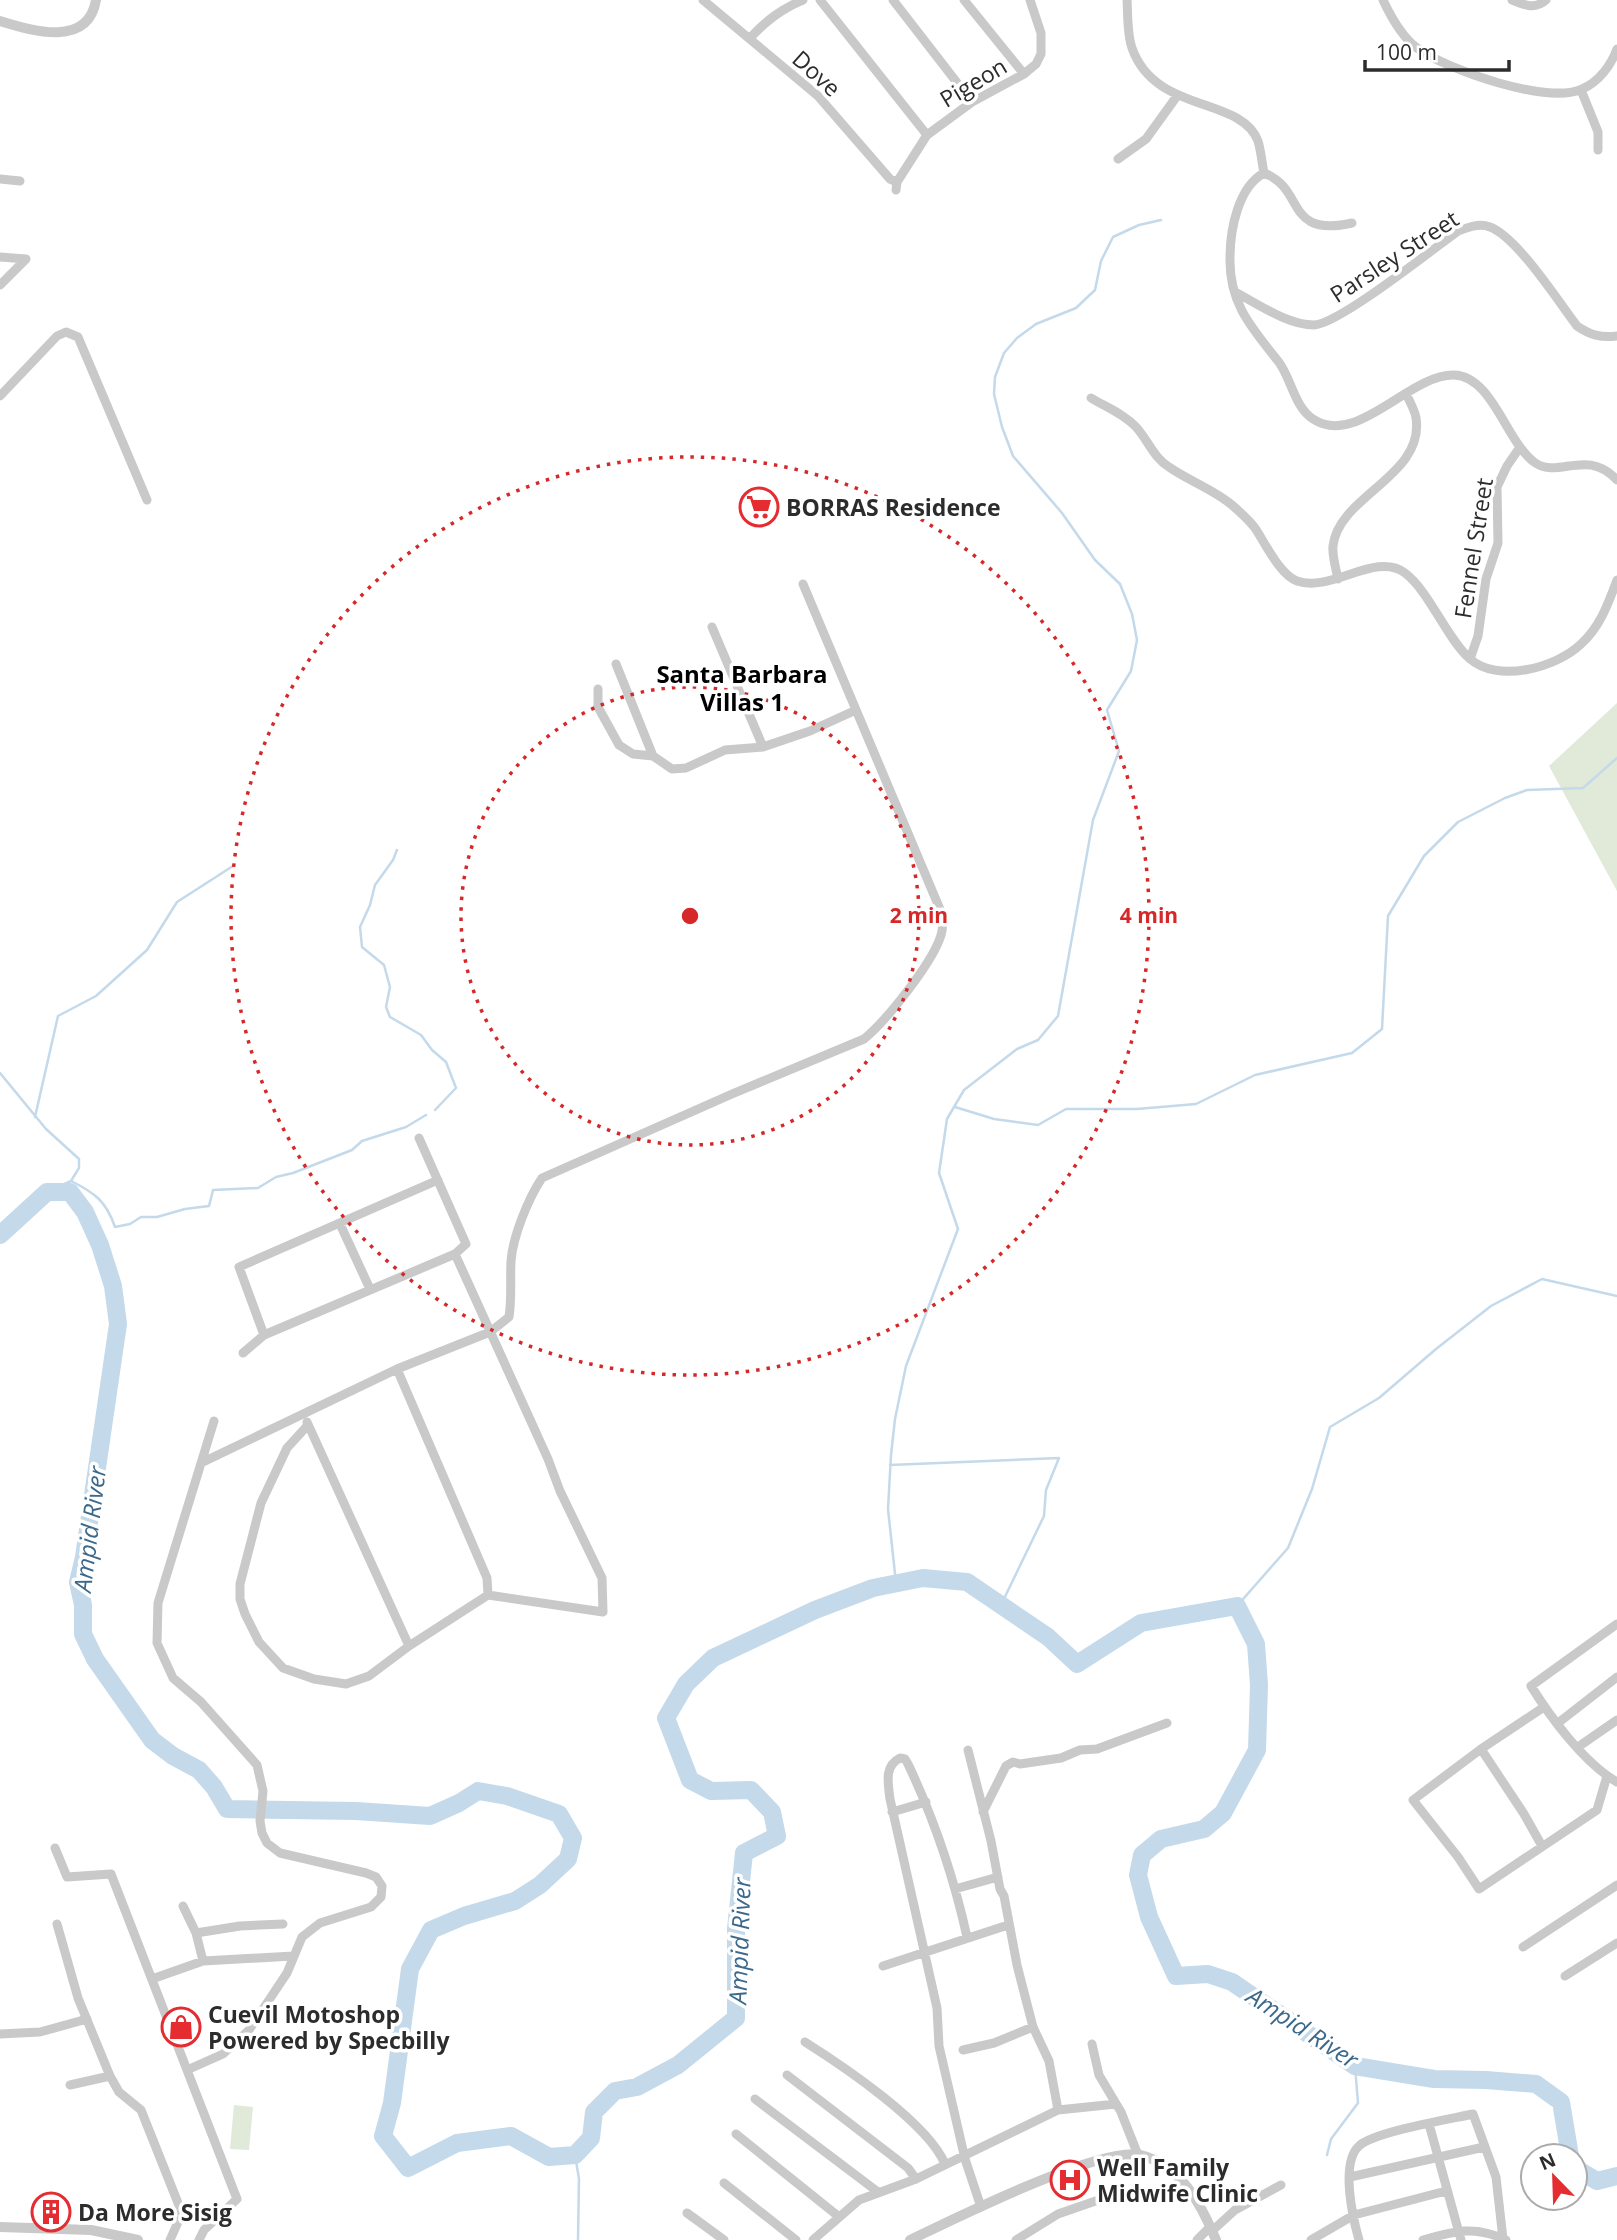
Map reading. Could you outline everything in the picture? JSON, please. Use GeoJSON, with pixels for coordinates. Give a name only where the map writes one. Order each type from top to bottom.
{"type":"FeatureCollection","features":[{"type":"Feature","properties":{"kind":"street"},"geometry":{"type":"LineString","coordinates":[[0,21],[58,33],[70,32],[88,21],[94,13],[96,0]]}},
{"type":"Feature","properties":{"kind":"street","name":"Dove"},"geometry":{"type":"LineString","coordinates":[[703,0],[818,96],[896,186]]}},
{"type":"Feature","properties":{"kind":"street"},"geometry":{"type":"LineString","coordinates":[[750,38],[766,20],[803,0]]}},
{"type":"Feature","properties":{"kind":"street"},"geometry":{"type":"LineString","coordinates":[[820,0],[927,135]]}},
{"type":"Feature","properties":{"kind":"street"},"geometry":{"type":"LineString","coordinates":[[893,0],[972,102]]}},
{"type":"Feature","properties":{"kind":"street"},"geometry":{"type":"LineString","coordinates":[[964,0],[1024,74]]}},
{"type":"Feature","properties":{"kind":"street","name":"Pigeon"},"geometry":{"type":"LineString","coordinates":[[896,186],[927,135],[972,102],[1024,74],[1036,64],[1041,54],[1041,33],[1030,0]]}},
{"type":"Feature","properties":{"kind":"street"},"geometry":{"type":"LineString","coordinates":[[1127,0],[1131,47],[1153,81],[1177,96],[1242,121],[1257,140],[1264,173]]}},
{"type":"Feature","properties":{"kind":"street"},"geometry":{"type":"LineString","coordinates":[[1383,0],[1391,17],[1416,47],[1448,66],[1530,92],[1557,94],[1581,90],[1598,78],[1613,59],[1617,49]]}},
{"type":"Feature","properties":{"kind":"street"},"geometry":{"type":"LineString","coordinates":[[1511,0],[1527,6],[1540,5],[1546,0]]}},
{"type":"Feature","properties":{"kind":"street"},"geometry":{"type":"LineString","coordinates":[[1581,90],[1598,132],[1598,150]]}},
{"type":"Feature","properties":{"kind":"street"},"geometry":{"type":"LineString","coordinates":[[1118,159],[1146,139],[1177,96]]}},
{"type":"Feature","properties":{"kind":"street"},"geometry":{"type":"LineString","coordinates":[[1264,173],[1276,179],[1296,207],[1318,226],[1332,227],[1352,223]]}},
{"type":"Feature","properties":{"kind":"street"},"geometry":{"type":"LineString","coordinates":[[1264,173],[1248,186],[1233,231],[1231,280],[1241,313],[1281,365],[1302,407],[1313,419],[1342,426],[1358,422],[1406,393],[1441,377],[1468,377],[1482,390],[1520,447],[1535,463],[1555,467],[1595,465],[1609,472],[1617,480]]}},
{"type":"Feature","properties":{"kind":"street"},"geometry":{"type":"LineString","coordinates":[[0,179],[20,181]]}},
{"type":"Feature","properties":{"kind":"street","name":"Parsley Street"},"geometry":{"type":"LineString","coordinates":[[1235,292],[1292,321],[1322,324],[1347,311],[1458,231],[1474,226],[1488,226],[1500,232],[1513,244],[1577,326],[1590,335],[1606,338],[1617,336]]}},
{"type":"Feature","properties":{"kind":"street"},"geometry":{"type":"LineString","coordinates":[[0,257],[26,259],[0,285]]}},
{"type":"Feature","properties":{"kind":"street"},"geometry":{"type":"LineString","coordinates":[[0,396],[57,337],[66,332],[78,337],[147,500]]}},
{"type":"Feature","properties":{"kind":"street"},"geometry":{"type":"LineString","coordinates":[[1338,579],[1333,547],[1340,525],[1396,470],[1409,453],[1416,430],[1416,416],[1406,393]]}},
{"type":"Feature","properties":{"kind":"street"},"geometry":{"type":"LineString","coordinates":[[1091,398],[1128,419],[1138,428],[1153,453],[1167,467],[1233,505],[1254,527],[1286,573],[1296,581],[1313,584],[1387,567],[1404,572],[1470,659],[1486,668],[1504,672],[1522,671],[1568,654],[1582,644],[1596,627],[1617,580]]}},
{"type":"Feature","properties":{"kind":"street","name":"Fennel Street"},"geometry":{"type":"LineString","coordinates":[[1470,659],[1478,636],[1486,579],[1498,543],[1497,487],[1520,447]]}},
{"type":"Feature","properties":{"kind":"street"},"geometry":{"type":"LineString","coordinates":[[201,1463],[397,1369],[490,1332],[509,1317],[511,1258],[528,1198],[542,1178],[707,1104],[864,1039],[877,1028],[933,954],[943,929],[942,914],[803,584]]}},
{"type":"Feature","properties":{"kind":"street"},"geometry":{"type":"LineString","coordinates":[[712,627],[762,747]]}},
{"type":"Feature","properties":{"kind":"street"},"geometry":{"type":"LineString","coordinates":[[616,664],[653,756]]}},
{"type":"Feature","properties":{"kind":"street"},"geometry":{"type":"LineString","coordinates":[[598,689],[598,707],[619,745],[633,754],[653,756],[673,769],[686,768],[725,750],[762,747],[810,731],[856,710]]}},
{"type":"Feature","properties":{"kind":"street"},"geometry":{"type":"LineString","coordinates":[[243,1353],[264,1335],[455,1254],[466,1244],[419,1138]]}},
{"type":"Feature","properties":{"kind":"street"},"geometry":{"type":"LineString","coordinates":[[264,1335],[239,1266],[438,1180]]}},
{"type":"Feature","properties":{"kind":"street"},"geometry":{"type":"LineString","coordinates":[[340,1224],[370,1289]]}},
{"type":"Feature","properties":{"kind":"street"},"geometry":{"type":"LineString","coordinates":[[308,1425],[287,1448],[261,1503],[240,1584],[240,1600],[259,1642],[282,1668],[314,1679],[346,1684],[369,1676],[488,1595],[603,1612],[602,1577],[559,1491],[548,1459],[455,1254]]}},
{"type":"Feature","properties":{"kind":"street"},"geometry":{"type":"LineString","coordinates":[[397,1369],[487,1578],[488,1595]]}},
{"type":"Feature","properties":{"kind":"street"},"geometry":{"type":"LineString","coordinates":[[302,1414],[410,1646]]}},
{"type":"Feature","properties":{"kind":"street"},"geometry":{"type":"LineString","coordinates":[[187,2070],[223,2054],[249,2030],[287,1973],[302,1937],[320,1923],[371,1907],[380,1898],[382,1886],[376,1877],[366,1873],[280,1853],[267,1843],[260,1821],[263,1791],[257,1765],[201,1702],[173,1678],[157,1643],[159,1604],[214,1421]]}},
{"type":"Feature","properties":{"kind":"street"},"geometry":{"type":"LineString","coordinates":[[1617,1624],[1531,1686],[1544,1707],[1592,1765],[1617,1782]]}},
{"type":"Feature","properties":{"kind":"street"},"geometry":{"type":"LineString","coordinates":[[1558,1723],[1617,1677]]}},
{"type":"Feature","properties":{"kind":"street"},"geometry":{"type":"LineString","coordinates":[[1544,1707],[1481,1749],[1413,1800],[1458,1857],[1479,1889],[1597,1810],[1607,1776]]}},
{"type":"Feature","properties":{"kind":"street"},"geometry":{"type":"LineString","coordinates":[[1578,1747],[1617,1720]]}},
{"type":"Feature","properties":{"kind":"street"},"geometry":{"type":"LineString","coordinates":[[984,1812],[1006,1766],[1013,1762],[1020,1764],[1061,1758],[1080,1750],[1097,1749],[1167,1723]]}},
{"type":"Feature","properties":{"kind":"street"},"geometry":{"type":"LineString","coordinates":[[1481,1749],[1542,1846]]}},
{"type":"Feature","properties":{"kind":"street"},"geometry":{"type":"LineString","coordinates":[[968,1750],[1033,2027],[1049,2061],[1058,2110]]}},
{"type":"Feature","properties":{"kind":"street"},"geometry":{"type":"LineString","coordinates":[[967,1937],[955,1889],[926,1802],[908,1764],[905,1759],[900,1758],[891,1763],[887,1779],[892,1812],[937,2008],[939,2046],[964,2154],[981,2207]]}},
{"type":"Feature","properties":{"kind":"street"},"geometry":{"type":"LineString","coordinates":[[892,1812],[926,1802]]}},
{"type":"Feature","properties":{"kind":"street"},"geometry":{"type":"LineString","coordinates":[[55,1848],[68,1877],[111,1874],[237,2199],[204,2230],[199,2240]]}},
{"type":"Feature","properties":{"kind":"street"},"geometry":{"type":"LineString","coordinates":[[955,1889],[998,1877]]}},
{"type":"Feature","properties":{"kind":"street"},"geometry":{"type":"LineString","coordinates":[[1523,1947],[1617,1885]]}},
{"type":"Feature","properties":{"kind":"street"},"geometry":{"type":"LineString","coordinates":[[183,1906],[196,1933],[203,1961]]}},
{"type":"Feature","properties":{"kind":"street"},"geometry":{"type":"LineString","coordinates":[[57,1924],[78,1998],[110,2076],[119,2092],[141,2110],[182,2213],[170,2240]]}},
{"type":"Feature","properties":{"kind":"street"},"geometry":{"type":"LineString","coordinates":[[196,1933],[283,1924]]}},
{"type":"Feature","properties":{"kind":"street"},"geometry":{"type":"LineString","coordinates":[[883,1966],[1008,1925]]}},
{"type":"Feature","properties":{"kind":"street"},"geometry":{"type":"LineString","coordinates":[[1565,1976],[1617,1942]]}},
{"type":"Feature","properties":{"kind":"street"},"geometry":{"type":"LineString","coordinates":[[152,1979],[203,1961],[292,1956]]}},
{"type":"Feature","properties":{"kind":"street"},"geometry":{"type":"LineString","coordinates":[[0,2034],[40,2032],[87,2019]]}},
{"type":"Feature","properties":{"kind":"street"},"geometry":{"type":"LineString","coordinates":[[964,2050],[994,2043],[1033,2027]]}},
{"type":"Feature","properties":{"kind":"street"},"geometry":{"type":"LineString","coordinates":[[805,2042],[851,2071],[917,2126],[941,2154],[945,2164]]}},
{"type":"Feature","properties":{"kind":"street"},"geometry":{"type":"LineString","coordinates":[[1092,2045],[1099,2075],[1116,2104],[1138,2155]]}},
{"type":"Feature","properties":{"kind":"street"},"geometry":{"type":"LineString","coordinates":[[787,2075],[908,2168],[916,2179]]}},
{"type":"Feature","properties":{"kind":"street"},"geometry":{"type":"LineString","coordinates":[[70,2085],[110,2076]]}},
{"type":"Feature","properties":{"kind":"street"},"geometry":{"type":"LineString","coordinates":[[755,2099],[878,2192]]}},
{"type":"Feature","properties":{"kind":"street"},"geometry":{"type":"LineString","coordinates":[[813,2240],[859,2200],[916,2179],[1058,2110],[1116,2104]]}},
{"type":"Feature","properties":{"kind":"street"},"geometry":{"type":"LineString","coordinates":[[1359,2240],[1351,2214],[1350,2177],[1352,2158],[1359,2145],[1385,2135],[1474,2114],[1496,2177],[1505,2239]]}},
{"type":"Feature","properties":{"kind":"street"},"geometry":{"type":"LineString","coordinates":[[1429,2124],[1461,2240]]}},
{"type":"Feature","properties":{"kind":"street"},"geometry":{"type":"LineString","coordinates":[[736,2134],[838,2216]]}},
{"type":"Feature","properties":{"kind":"street"},"geometry":{"type":"LineString","coordinates":[[1350,2177],[1484,2147]]}},
{"type":"Feature","properties":{"kind":"street"},"geometry":{"type":"LineString","coordinates":[[910,2240],[981,2207],[1096,2160],[1111,2156],[1138,2155],[1164,2165],[1178,2177],[1192,2193],[1213,2233]]}},
{"type":"Feature","properties":{"kind":"street"},"geometry":{"type":"LineString","coordinates":[[724,2183],[796,2240]]}},
{"type":"Feature","properties":{"kind":"street"},"geometry":{"type":"LineString","coordinates":[[1197,2240],[1213,2233],[1235,2210],[1281,2185]]}},
{"type":"Feature","properties":{"kind":"street"},"geometry":{"type":"LineString","coordinates":[[1311,2240],[1354,2215],[1446,2191]]}},
{"type":"Feature","properties":{"kind":"street"},"geometry":{"type":"LineString","coordinates":[[1016,2240],[1058,2214],[1107,2197]]}},
{"type":"Feature","properties":{"kind":"street"},"geometry":{"type":"LineString","coordinates":[[687,2213],[724,2240]]}},
{"type":"Feature","properties":{"kind":"street"},"geometry":{"type":"LineString","coordinates":[[0,2227],[91,2230],[138,2240]]}},
{"type":"Feature","properties":{"kind":"street"},"geometry":{"type":"LineString","coordinates":[[1423,2240],[1460,2229],[1492,2233],[1505,2239]]}},
{"type":"Feature","properties":{"kind":"green space"},"geometry":{"type":"Polygon","coordinates":[[[1617,703],[1617,891],[1549,766],[1617,703]]]}},
{"type":"Feature","properties":{"kind":"green space"},"geometry":{"type":"Polygon","coordinates":[[[234,2105],[253,2107],[249,2150],[230,2149],[234,2105]]]}},
{"type":"Feature","properties":{"kind":"waterway"},"geometry":{"type":"LineString","coordinates":[[896,1583],[888,1509],[895,1419],[906,1366],[958,1229],[939,1173],[947,1119],[964,1090],[1017,1049],[1038,1040],[1058,1016],[1093,820],[1119,751],[1107,710],[1131,671],[1137,640],[1132,614],[1120,584],[1095,560],[1062,513],[1013,456],[994,394],[995,377],[1004,353],[1017,338],[1036,324],[1076,308],[1095,290],[1101,261],[1113,237],[1139,225],[1161,220]]}},
{"type":"Feature","properties":{"kind":"waterway"},"geometry":{"type":"LineString","coordinates":[[955,1107],[994,1119],[1038,1125],[1066,1109],[1137,1109],[1196,1104],[1255,1075],[1352,1053],[1382,1029],[1388,916],[1424,856],[1458,822],[1505,798],[1527,790],[1583,788],[1617,758]]}},
{"type":"Feature","properties":{"kind":"waterway"},"geometry":{"type":"LineString","coordinates":[[397,850],[375,885],[360,927],[362,947],[384,965],[390,987],[386,1007],[390,1017],[421,1035],[432,1050],[446,1062],[456,1088],[435,1110]]}},
{"type":"Feature","properties":{"kind":"waterway"},"geometry":{"type":"LineString","coordinates":[[35,1117],[58,1016],[96,996],[147,950],[177,902],[233,866]]}},
{"type":"Feature","properties":{"kind":"waterway"},"geometry":{"type":"LineString","coordinates":[[0,1073],[46,1129],[79,1159],[79,1168],[71,1181]]}},
{"type":"Feature","properties":{"kind":"waterway"},"geometry":{"type":"LineString","coordinates":[[47,1192],[71,1181],[99,1199],[115,1227],[130,1224],[141,1217],[157,1217],[209,1206],[213,1190],[258,1188],[276,1177],[352,1150],[362,1141],[406,1127],[426,1115]]}},
{"type":"Feature","properties":{"kind":"waterway","name":"Ampid River"},"geometry":{"type":"LineString","coordinates":[[0,1235],[47,1192],[70,1192],[85,1212],[100,1245],[113,1286],[118,1324],[78,1582],[83,1605],[83,1634],[95,1659],[152,1740],[173,1756],[199,1770],[214,1787],[227,1809],[356,1811],[430,1816],[478,1791],[507,1796],[559,1814],[573,1838],[568,1859],[540,1885],[515,1901],[464,1916],[431,1930],[410,1969],[392,2103],[383,2136],[408,2168],[457,2143],[511,2136],[549,2157],[575,2155],[591,2138],[594,2112],[615,2091],[637,2087],[678,2065],[736,2018],[736,1929],[744,1853],[777,1836],[772,1812],[751,1790],[711,1791],[690,1780],[666,1718],[686,1684],[713,1658],[815,1610],[873,1588],[923,1578],[967,1582],[1048,1637],[1077,1664],[1141,1623],[1237,1606],[1256,1644],[1259,1685],[1257,1750],[1223,1813],[1204,1829],[1161,1839],[1142,1855],[1138,1875],[1149,1917],[1176,1976],[1208,1974],[1232,1982],[1355,2066],[1434,2079],[1536,2084],[1561,2102],[1568,2142]]}},
{"type":"Feature","properties":{"kind":"waterway"},"geometry":{"type":"LineString","coordinates":[[1237,1606],[1288,1548],[1312,1489],[1330,1427],[1379,1398],[1491,1306],[1542,1279],[1617,1296]]}},
{"type":"Feature","properties":{"kind":"waterway"},"geometry":{"type":"LineString","coordinates":[[890,1465],[1059,1458],[1046,1490],[1044,1516],[1001,1605]]}},
{"type":"Feature","properties":{"kind":"waterway"},"geometry":{"type":"LineString","coordinates":[[1327,2155],[1331,2139],[1358,2103],[1355,2066]]}},
{"type":"Feature","properties":{"kind":"waterway"},"geometry":{"type":"LineString","coordinates":[[575,2155],[579,2179],[578,2240]]}},
{"type":"Feature","properties":{"kind":"waterway","name":"Ampid River"},"geometry":{"type":"LineString","coordinates":[[1589,2176],[1597,2181],[1617,2176]]}},
{"type":"Feature","properties":{"kind":"place","name":"BORRAS Residence"},"geometry":{"type":"Point","coordinates":[759,507]}},
{"type":"Feature","properties":{"kind":"place","name":"Cuevil Motoshop Powered by Specbilly"},"geometry":{"type":"Point","coordinates":[181,2027]}},
{"type":"Feature","properties":{"kind":"place","name":"Well Family Midwife Clinic"},"geometry":{"type":"Point","coordinates":[1070,2180]}},
{"type":"Feature","properties":{"kind":"place","name":"Da More Sisig"},"geometry":{"type":"Point","coordinates":[51,2212]}},
{"type":"Feature","properties":{"kind":"district","name":"Santa Barbara Villas 1"},"geometry":{"type":"Point","coordinates":[742,687]}}]}
